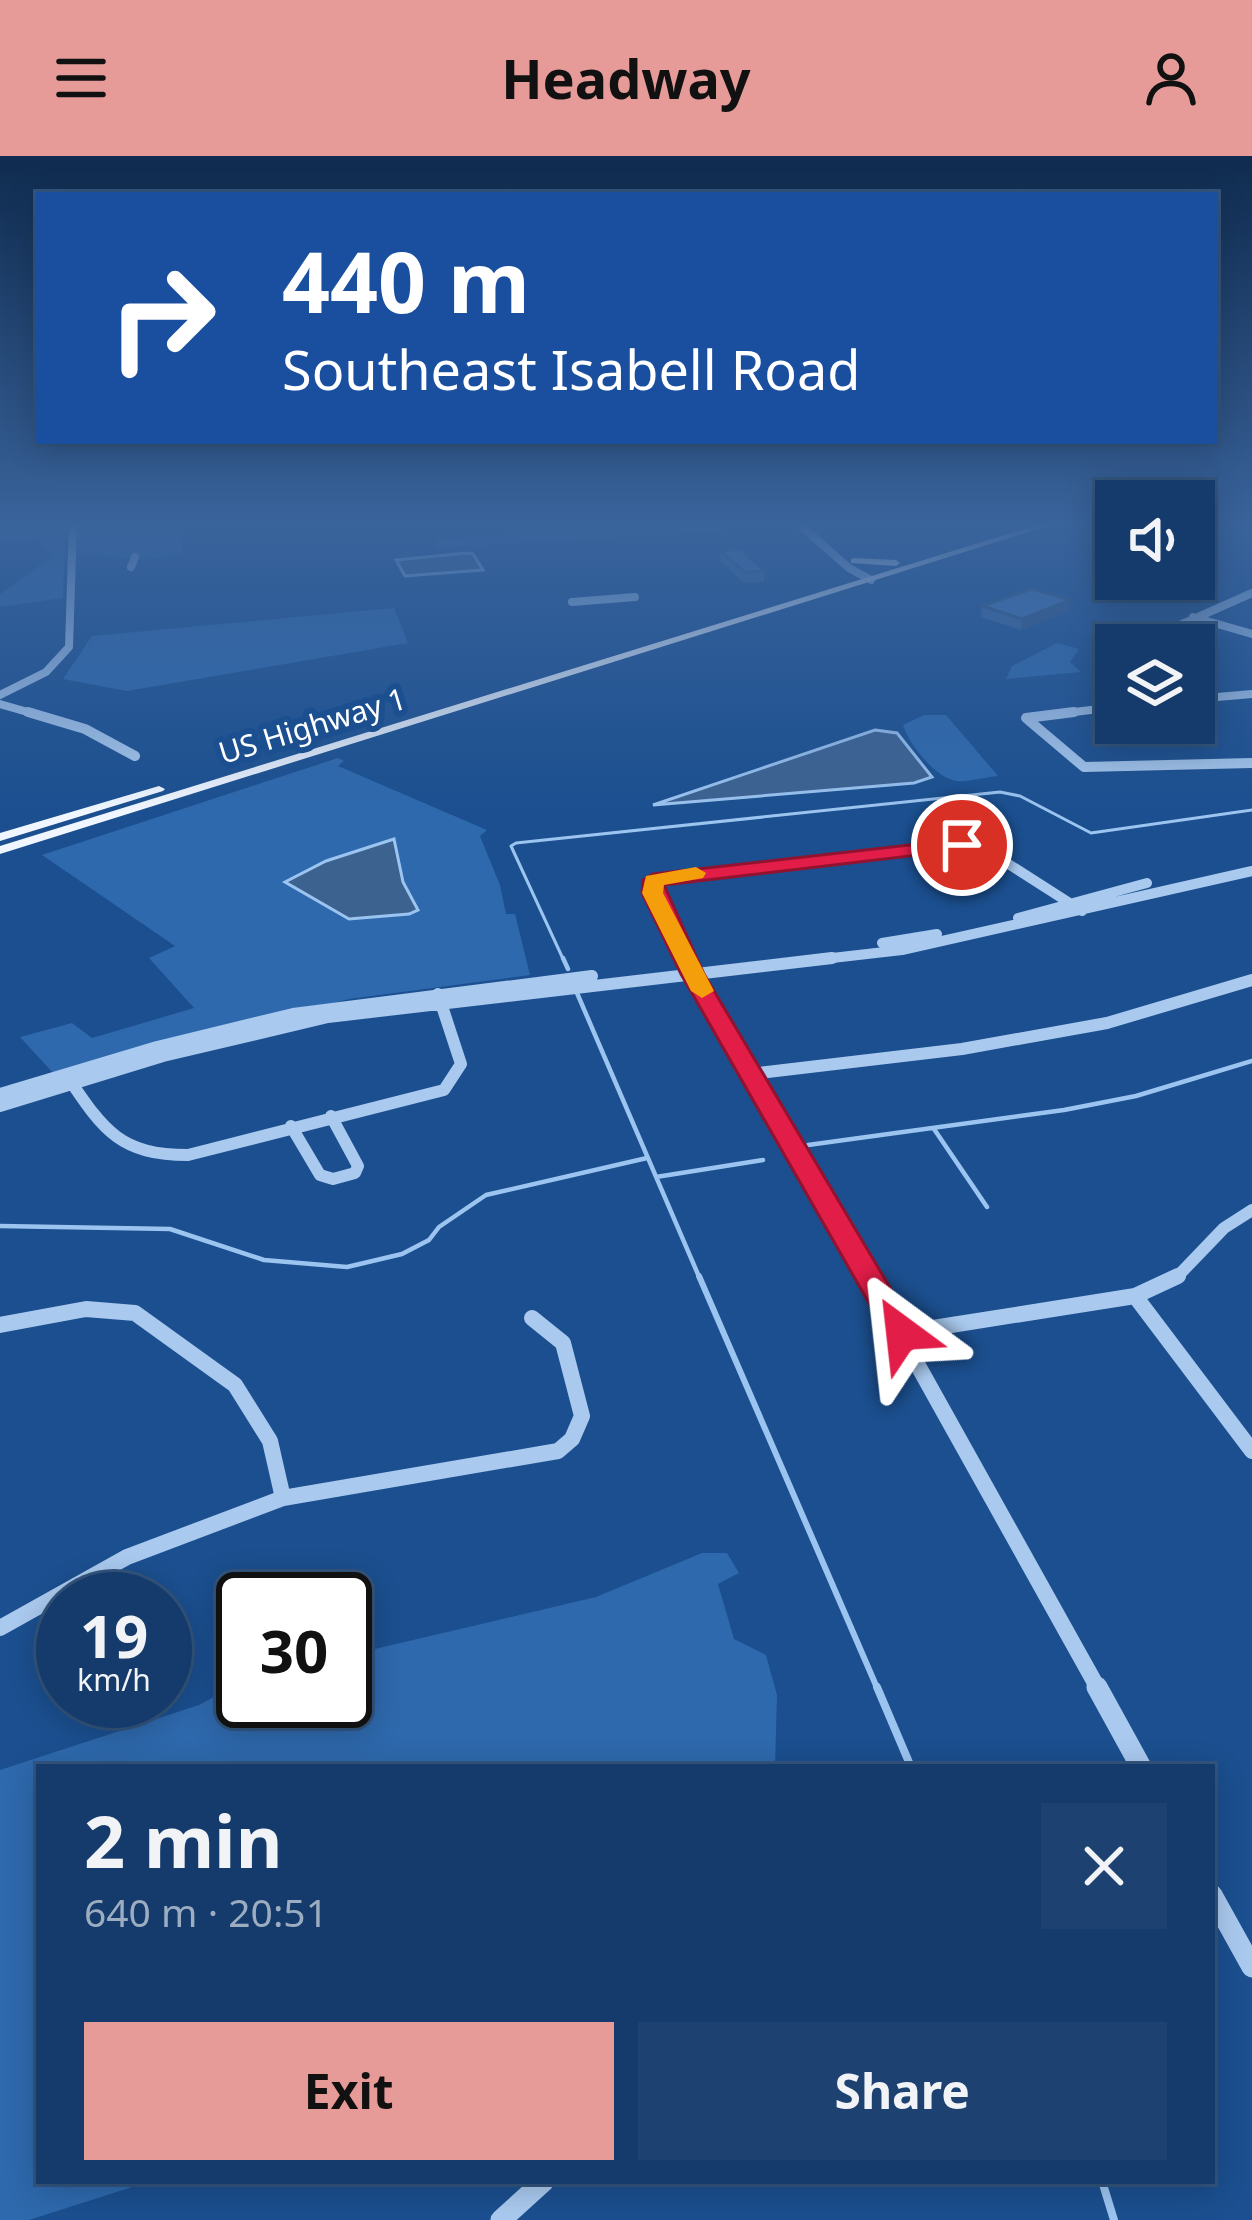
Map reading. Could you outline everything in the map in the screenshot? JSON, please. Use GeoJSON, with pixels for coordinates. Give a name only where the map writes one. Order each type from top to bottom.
{"type":"FeatureCollection","features":[{"type":"Feature","properties":{"kind":"main road","name":"US Highway 1"},"geometry":{"type":"LineString","coordinates":[[0,850],[590,667],[624,651],[727,619]]}},
{"type":"Feature","properties":{"kind":"main road","name":"US Highway 1"},"geometry":{"type":"LineString","coordinates":[[0,837],[598,654],[624,651]]}},
{"type":"Feature","properties":{"kind":"main road"},"geometry":{"type":"LineString","coordinates":[[590,667],[598,654]]}},
{"type":"Feature","properties":{"kind":"main road"},"geometry":{"type":"LineString","coordinates":[[174,796],[172,790],[184,781]]}},
{"type":"Feature","properties":{"kind":"main road"},"geometry":{"type":"LineString","coordinates":[[138,807],[156,796],[158,789]]}},
{"type":"Feature","properties":{"kind":"street"},"geometry":{"type":"LineString","coordinates":[[0,695],[56,665],[71,643],[71,619]]}},
{"type":"Feature","properties":{"kind":"street"},"geometry":{"type":"LineString","coordinates":[[1200,619],[1252,634]]}},
{"type":"Feature","properties":{"kind":"street"},"geometry":{"type":"LineString","coordinates":[[1215,698],[1252,694]]}},
{"type":"Feature","properties":{"kind":"street"},"geometry":{"type":"LineString","coordinates":[[0,704],[86,729],[135,756]]}},
{"type":"Feature","properties":{"kind":"street"},"geometry":{"type":"LineString","coordinates":[[1095,709],[1029,716],[1036,729],[1084,767],[1252,763]]}},
{"type":"Feature","properties":{"kind":"street"},"geometry":{"type":"LineString","coordinates":[[1076,907],[989,852],[962,845],[653,880],[652,893],[690,970],[902,1333],[1140,1764]]}},
{"type":"Feature","properties":{"kind":"street"},"geometry":{"type":"LineString","coordinates":[[0,1094],[260,1027],[439,997],[902,950],[1247,871]]}},
{"type":"Feature","properties":{"kind":"street"},"geometry":{"type":"LineString","coordinates":[[750,1074],[962,1049],[1107,1023],[1252,980]]}},
{"type":"Feature","properties":{"kind":"street"},"geometry":{"type":"LineString","coordinates":[[69,1079],[126,1150],[154,1157],[188,1155],[444,1090],[460,1064],[439,997]]}},
{"type":"Feature","properties":{"kind":"street"},"geometry":{"type":"LineString","coordinates":[[0,1106],[69,1079]]}},
{"type":"Feature","properties":{"kind":"street"},"geometry":{"type":"LineString","coordinates":[[291,1126],[320,1175],[351,1176],[358,1166],[331,1116]]}},
{"type":"Feature","properties":{"kind":"street"},"geometry":{"type":"LineString","coordinates":[[902,1333],[1135,1296],[1173,1281],[1224,1228],[1252,1210]]}},
{"type":"Feature","properties":{"kind":"street"},"geometry":{"type":"LineString","coordinates":[[1135,1296],[1252,1451]]}},
{"type":"Feature","properties":{"kind":"street"},"geometry":{"type":"LineString","coordinates":[[0,1325],[86,1309],[135,1313],[235,1385],[270,1441],[283,1498]]}},
{"type":"Feature","properties":{"kind":"street"},"geometry":{"type":"LineString","coordinates":[[0,1628],[127,1557],[283,1498],[558,1451],[572,1439],[582,1416],[562,1342],[532,1318]]}},
{"type":"Feature","properties":{"kind":"street"},"geometry":{"type":"LineString","coordinates":[[1215,1900],[1252,1967]]}},
{"type":"Feature","properties":{"kind":"street"},"geometry":{"type":"LineString","coordinates":[[501,2220],[541,2184]]}},
{"type":"Feature","properties":{"kind":"shaded area"},"geometry":{"type":"Polygon","coordinates":[[[272,619],[399,619],[408,643],[127,691],[63,679],[92,636],[272,619]]]}},
{"type":"Feature","properties":{"kind":"shaded area"},"geometry":{"type":"Polygon","coordinates":[[[1057,643],[1079,649],[1070,662],[1081,672],[1006,679],[1012,666],[1057,643]]]}},
{"type":"Feature","properties":{"kind":"shaded area"},"geometry":{"type":"Polygon","coordinates":[[[924,715],[946,715],[998,776],[957,781],[932,767],[903,725],[924,715]]]}},
{"type":"Feature","properties":{"kind":"shaded area"},"geometry":{"type":"Polygon","coordinates":[[[875,730],[897,733],[932,777],[914,783],[653,805],[875,730]]]}},
{"type":"Feature","properties":{"kind":"shaded area"},"geometry":{"type":"Polygon","coordinates":[[[338,758],[344,761],[338,766],[487,830],[480,836],[506,914],[515,914],[530,975],[349,999],[54,1074],[20,1037],[72,1023],[92,1038],[194,1008],[149,958],[175,946],[42,855],[338,758]]]}},
{"type":"Feature","properties":{"kind":"shaded area"},"geometry":{"type":"Polygon","coordinates":[[[394,839],[403,882],[418,910],[409,914],[349,919],[285,882],[326,861],[394,839]]]}},
{"type":"Feature","properties":{"kind":"shaded area"},"geometry":{"type":"Polygon","coordinates":[[[702,1553],[727,1553],[739,1573],[718,1584],[734,1639],[766,1655],[777,1695],[775,1764],[36,1764],[36,2184],[142,2184],[29,2220],[0,2220],[0,1770],[129,1728],[192,1728],[192,1707],[216,1696],[216,1728],[372,1728],[372,1650],[596,1597],[702,1553]]]}},
{"type":"Feature","properties":{"kind":"waterway"},"geometry":{"type":"LineString","coordinates":[[564,961],[511,846],[516,843],[1000,792],[1020,796],[1091,833],[1252,810]]}},
{"type":"Feature","properties":{"kind":"waterway"},"geometry":{"type":"LineString","coordinates":[[563,958],[568,969]]}},
{"type":"Feature","properties":{"kind":"waterway"},"geometry":{"type":"LineString","coordinates":[[577,993],[656,1177]]}},
{"type":"Feature","properties":{"kind":"waterway"},"geometry":{"type":"LineString","coordinates":[[808,1145],[1064,1110],[1136,1096],[1252,1061]]}},
{"type":"Feature","properties":{"kind":"waterway"},"geometry":{"type":"LineString","coordinates":[[934,1129],[987,1207]]}},
{"type":"Feature","properties":{"kind":"waterway"},"geometry":{"type":"LineString","coordinates":[[0,1226],[170,1229],[264,1260],[347,1267],[402,1254],[429,1240],[439,1227],[486,1195],[647,1158]]}},
{"type":"Feature","properties":{"kind":"waterway"},"geometry":{"type":"LineString","coordinates":[[656,1177],[763,1160]]}},
{"type":"Feature","properties":{"kind":"waterway"},"geometry":{"type":"LineString","coordinates":[[656,1177],[700,1279]]}},
{"type":"Feature","properties":{"kind":"waterway"},"geometry":{"type":"LineString","coordinates":[[699,1276],[878,1690]]}},
{"type":"Feature","properties":{"kind":"waterway"},"geometry":{"type":"LineString","coordinates":[[877,1687],[910,1764]]}},
{"type":"Feature","properties":{"kind":"waterway"},"geometry":{"type":"LineString","coordinates":[[1103,2184],[1114,2220]]}},
{"type":"Feature","properties":{"kind":"slow traffic"},"geometry":{"type":"LineString","coordinates":[[696,873],[653,880],[652,893],[702,991]]}},
{"type":"Feature","properties":{"kind":"route"},"geometry":{"type":"LineString","coordinates":[[902,1333],[692,974],[652,893],[653,880],[962,845]]}}]}
